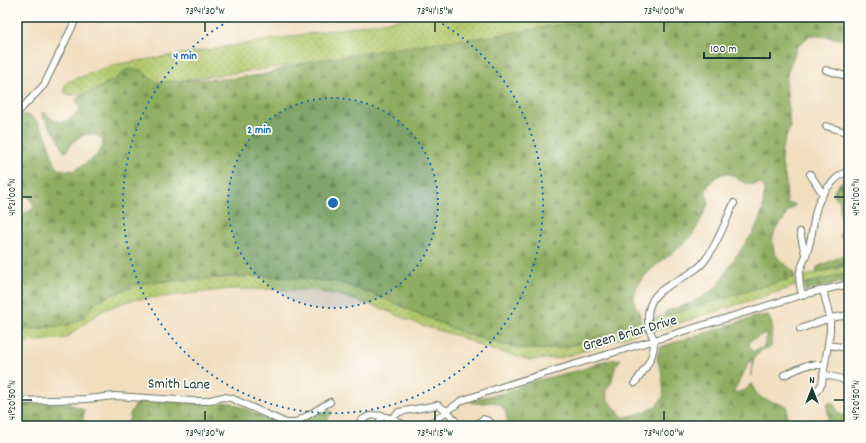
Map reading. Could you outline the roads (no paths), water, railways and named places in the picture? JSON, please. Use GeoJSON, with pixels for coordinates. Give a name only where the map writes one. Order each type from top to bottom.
{"type":"FeatureCollection","features":[{"type":"Feature","properties":{"kind":"street"},"geometry":{"type":"LineString","coordinates":[[17,113],[35,96],[48,78],[77,17]]}},
{"type":"Feature","properties":{"kind":"street"},"geometry":{"type":"LineString","coordinates":[[826,70],[849,77]]}},
{"type":"Feature","properties":{"kind":"street"},"geometry":{"type":"LineString","coordinates":[[826,126],[849,133]]}},
{"type":"Feature","properties":{"kind":"street"},"geometry":{"type":"LineString","coordinates":[[802,295],[798,275],[809,246],[814,214],[818,201],[839,175],[847,174],[849,166]]}},
{"type":"Feature","properties":{"kind":"street"},"geometry":{"type":"LineString","coordinates":[[810,174],[823,194]]}},
{"type":"Feature","properties":{"kind":"street"},"geometry":{"type":"LineString","coordinates":[[635,383],[650,362],[654,341],[648,320],[653,300],[657,294],[701,265],[707,257],[734,203]]}},
{"type":"Feature","properties":{"kind":"street"},"geometry":{"type":"LineString","coordinates":[[800,232],[806,256]]}},
{"type":"Feature","properties":{"kind":"street","name":"Green Briar Drive"},"geometry":{"type":"LineString","coordinates":[[427,426],[461,401],[504,386],[802,295],[849,284]]}},
{"type":"Feature","properties":{"kind":"street"},"geometry":{"type":"LineString","coordinates":[[814,394],[822,384],[828,345],[830,318],[823,290]]}},
{"type":"Feature","properties":{"kind":"street"},"geometry":{"type":"LineString","coordinates":[[800,329],[830,318],[849,315]]}},
{"type":"Feature","properties":{"kind":"street"},"geometry":{"type":"LineString","coordinates":[[828,345],[849,348]]}},
{"type":"Feature","properties":{"kind":"street"},"geometry":{"type":"LineString","coordinates":[[784,374],[807,365],[825,365]]}},
{"type":"Feature","properties":{"kind":"street"},"geometry":{"type":"LineString","coordinates":[[823,374],[842,379],[849,385]]}},
{"type":"Feature","properties":{"kind":"street","name":"Smith Lane"},"geometry":{"type":"LineString","coordinates":[[17,401],[72,400],[115,396],[206,401],[223,397],[232,398],[286,423],[295,423],[330,402]]}},
{"type":"Feature","properties":{"kind":"street"},"geometry":{"type":"LineString","coordinates":[[392,418],[399,412],[438,405],[460,426]]}},
{"type":"Feature","properties":{"kind":"street"},"geometry":{"type":"LineString","coordinates":[[378,426],[382,414]]}},
{"type":"Feature","properties":{"kind":"street"},"geometry":{"type":"LineString","coordinates":[[356,426],[359,422],[371,415],[382,414],[406,426]]}},
{"type":"Feature","properties":{"kind":"street"},"geometry":{"type":"LineString","coordinates":[[474,426],[483,419],[489,421],[494,426]]}}]}
